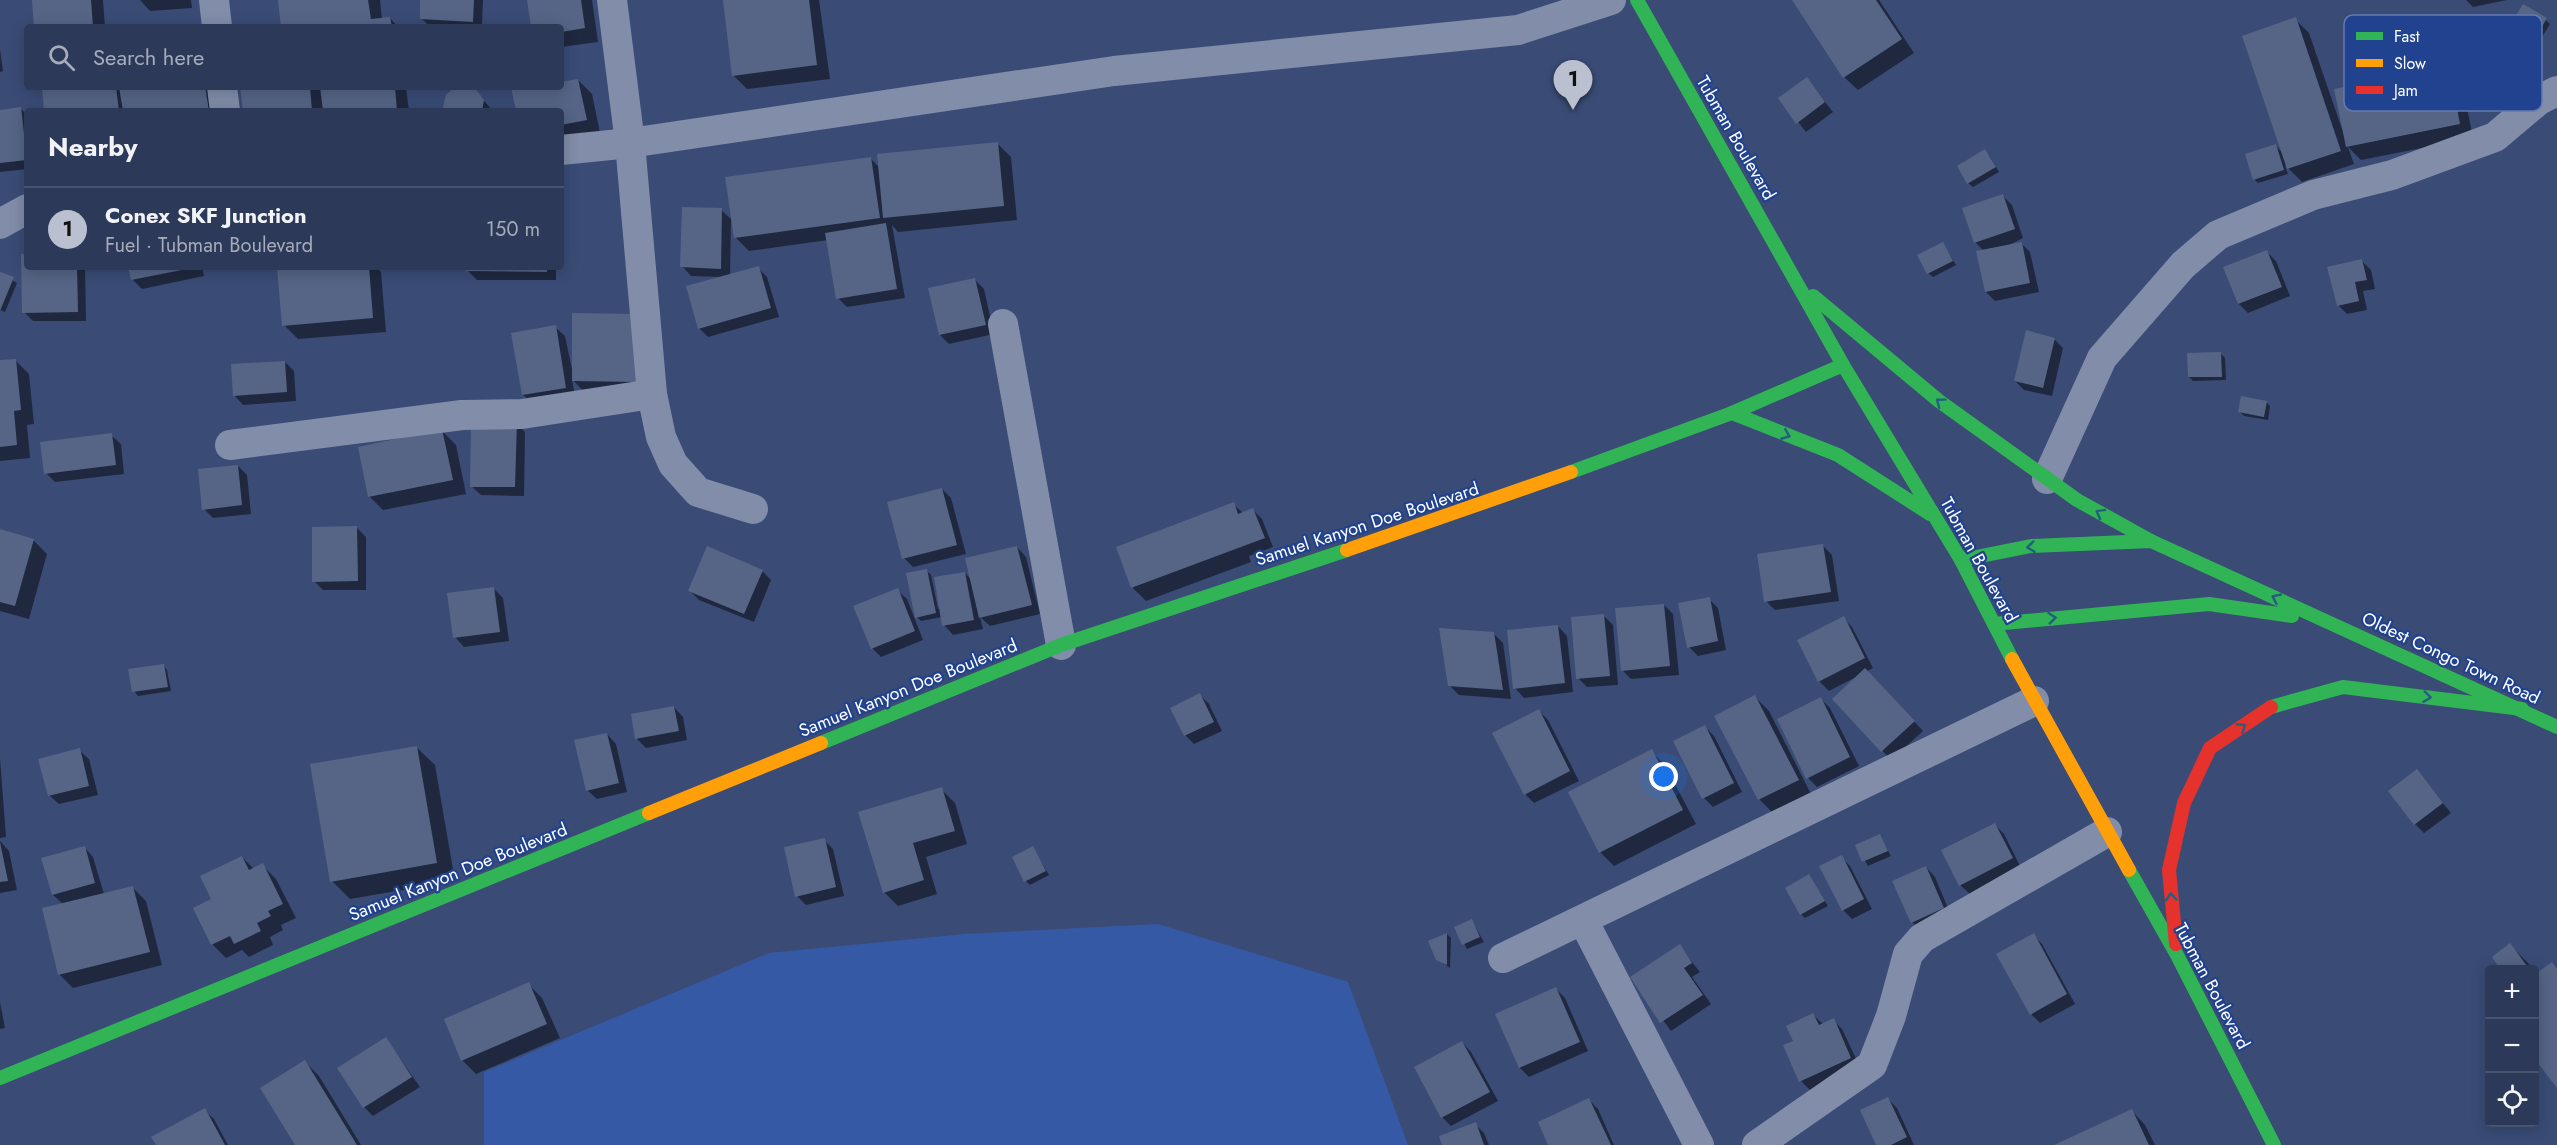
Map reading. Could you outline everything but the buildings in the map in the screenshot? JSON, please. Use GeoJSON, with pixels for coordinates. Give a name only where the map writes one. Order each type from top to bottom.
{"type":"FeatureCollection","features":[{"type":"Feature","properties":{"kind":"main road","name":"Tubman Boulevard"},"geometry":{"type":"LineString","coordinates":[[1637,0],[1843,365],[1961,560],[2034,702],[2177,955],[2274,1145]]}},
{"type":"Feature","properties":{"kind":"main road","name":"Oldest Congo Town Road"},"geometry":{"type":"LineString","coordinates":[[1797,282],[1938,401],[2077,500],[2151,541],[2522,709],[2557,728]]}},
{"type":"Feature","properties":{"kind":"main road","name":"Samuel Kanyon Doe Boulevard"},"geometry":{"type":"LineString","coordinates":[[0,1078],[1061,645],[1505,497],[1732,413],[1843,365]]}},
{"type":"Feature","properties":{"kind":"main road"},"geometry":{"type":"LineString","coordinates":[[1732,413],[1838,455],[1937,518]]}},
{"type":"Feature","properties":{"kind":"main road"},"geometry":{"type":"LineString","coordinates":[[1961,560],[2031,546],[2151,541]]}},
{"type":"Feature","properties":{"kind":"main road"},"geometry":{"type":"LineString","coordinates":[[1994,624],[2209,604],[2330,622]]}},
{"type":"Feature","properties":{"kind":"main road"},"geometry":{"type":"LineString","coordinates":[[2177,955],[2169,870],[2184,803],[2210,748],[2276,704],[2343,687],[2522,709]]}},
{"type":"Feature","properties":{"kind":"street"},"geometry":{"type":"LineString","coordinates":[[214,0],[216,24]]}},
{"type":"Feature","properties":{"kind":"street"},"geometry":{"type":"LineString","coordinates":[[612,0],[630,143],[652,394],[661,437],[673,464],[698,492],[753,509]]}},
{"type":"Feature","properties":{"kind":"street"},"geometry":{"type":"LineString","coordinates":[[564,150],[630,143],[1114,71],[1518,30],[1611,0]]}},
{"type":"Feature","properties":{"kind":"street"},"geometry":{"type":"LineString","coordinates":[[222,90],[225,108]]}},
{"type":"Feature","properties":{"kind":"street"},"geometry":{"type":"LineString","coordinates":[[2542,98],[2557,91]]}},
{"type":"Feature","properties":{"kind":"street"},"geometry":{"type":"LineString","coordinates":[[2047,479],[2102,358],[2183,265],[2218,235],[2313,195],[2391,175],[2495,137],[2526,111]]}},
{"type":"Feature","properties":{"kind":"street"},"geometry":{"type":"LineString","coordinates":[[0,210],[24,208]]}},
{"type":"Feature","properties":{"kind":"street"},"geometry":{"type":"LineString","coordinates":[[0,225],[24,210]]}},
{"type":"Feature","properties":{"kind":"street"},"geometry":{"type":"LineString","coordinates":[[1003,324],[1061,645]]}},
{"type":"Feature","properties":{"kind":"street"},"geometry":{"type":"LineString","coordinates":[[230,445],[462,415],[522,414],[652,394]]}},
{"type":"Feature","properties":{"kind":"street"},"geometry":{"type":"LineString","coordinates":[[1503,958],[2034,702]]}},
{"type":"Feature","properties":{"kind":"street"},"geometry":{"type":"LineString","coordinates":[[1757,1145],[1872,1065],[1891,1016],[1908,954],[1922,938],[2108,832]]}},
{"type":"Feature","properties":{"kind":"street"},"geometry":{"type":"LineString","coordinates":[[1583,920],[1699,1145]]}},
{"type":"Feature","properties":{"kind":"shaded area"},"geometry":{"type":"Polygon","coordinates":[[[1158,924],[1348,982],[1408,1145],[484,1145],[484,1072],[769,953],[965,934],[1158,924]]]}},
{"type":"Feature","properties":{"kind":"traffic: fast"},"geometry":{"type":"LineString","coordinates":[[1637,0],[1843,365],[1961,560],[2012,659]]}},
{"type":"Feature","properties":{"kind":"traffic: fast"},"geometry":{"type":"LineString","coordinates":[[1813,296],[1939,401],[2077,500],[2151,541]]}},
{"type":"Feature","properties":{"kind":"traffic: fast"},"geometry":{"type":"LineString","coordinates":[[1571,472],[1732,413],[1843,365]]}},
{"type":"Feature","properties":{"kind":"traffic: fast"},"geometry":{"type":"LineString","coordinates":[[1732,413],[1838,455],[1930,514]]}},
{"type":"Feature","properties":{"kind":"traffic: fast"},"geometry":{"type":"LineString","coordinates":[[1961,560],[2031,546],[2151,541],[2557,727]]}},
{"type":"Feature","properties":{"kind":"traffic: fast"},"geometry":{"type":"LineString","coordinates":[[821,743],[1061,645],[1347,550]]}},
{"type":"Feature","properties":{"kind":"traffic: fast"},"geometry":{"type":"LineString","coordinates":[[1994,624],[2209,604],[2292,616]]}},
{"type":"Feature","properties":{"kind":"traffic: fast"},"geometry":{"type":"LineString","coordinates":[[2271,707],[2343,687],[2522,709]]}},
{"type":"Feature","properties":{"kind":"traffic: fast"},"geometry":{"type":"LineString","coordinates":[[0,1078],[649,813]]}},
{"type":"Feature","properties":{"kind":"traffic: fast"},"geometry":{"type":"LineString","coordinates":[[2129,870],[2177,955],[2274,1145]]}},
{"type":"Feature","properties":{"kind":"traffic: slow"},"geometry":{"type":"LineString","coordinates":[[1347,550],[1571,472]]}},
{"type":"Feature","properties":{"kind":"traffic: slow"},"geometry":{"type":"LineString","coordinates":[[2012,659],[2129,870]]}},
{"type":"Feature","properties":{"kind":"traffic: slow"},"geometry":{"type":"LineString","coordinates":[[649,813],[821,743]]}},
{"type":"Feature","properties":{"kind":"traffic: jam"},"geometry":{"type":"LineString","coordinates":[[2176,944],[2169,870],[2184,803],[2210,748],[2271,707]]}},
{"type":"Feature","properties":{"kind":"place","name":"Conex SKF Junction"},"geometry":{"type":"Point","coordinates":[1573,110]}}]}
